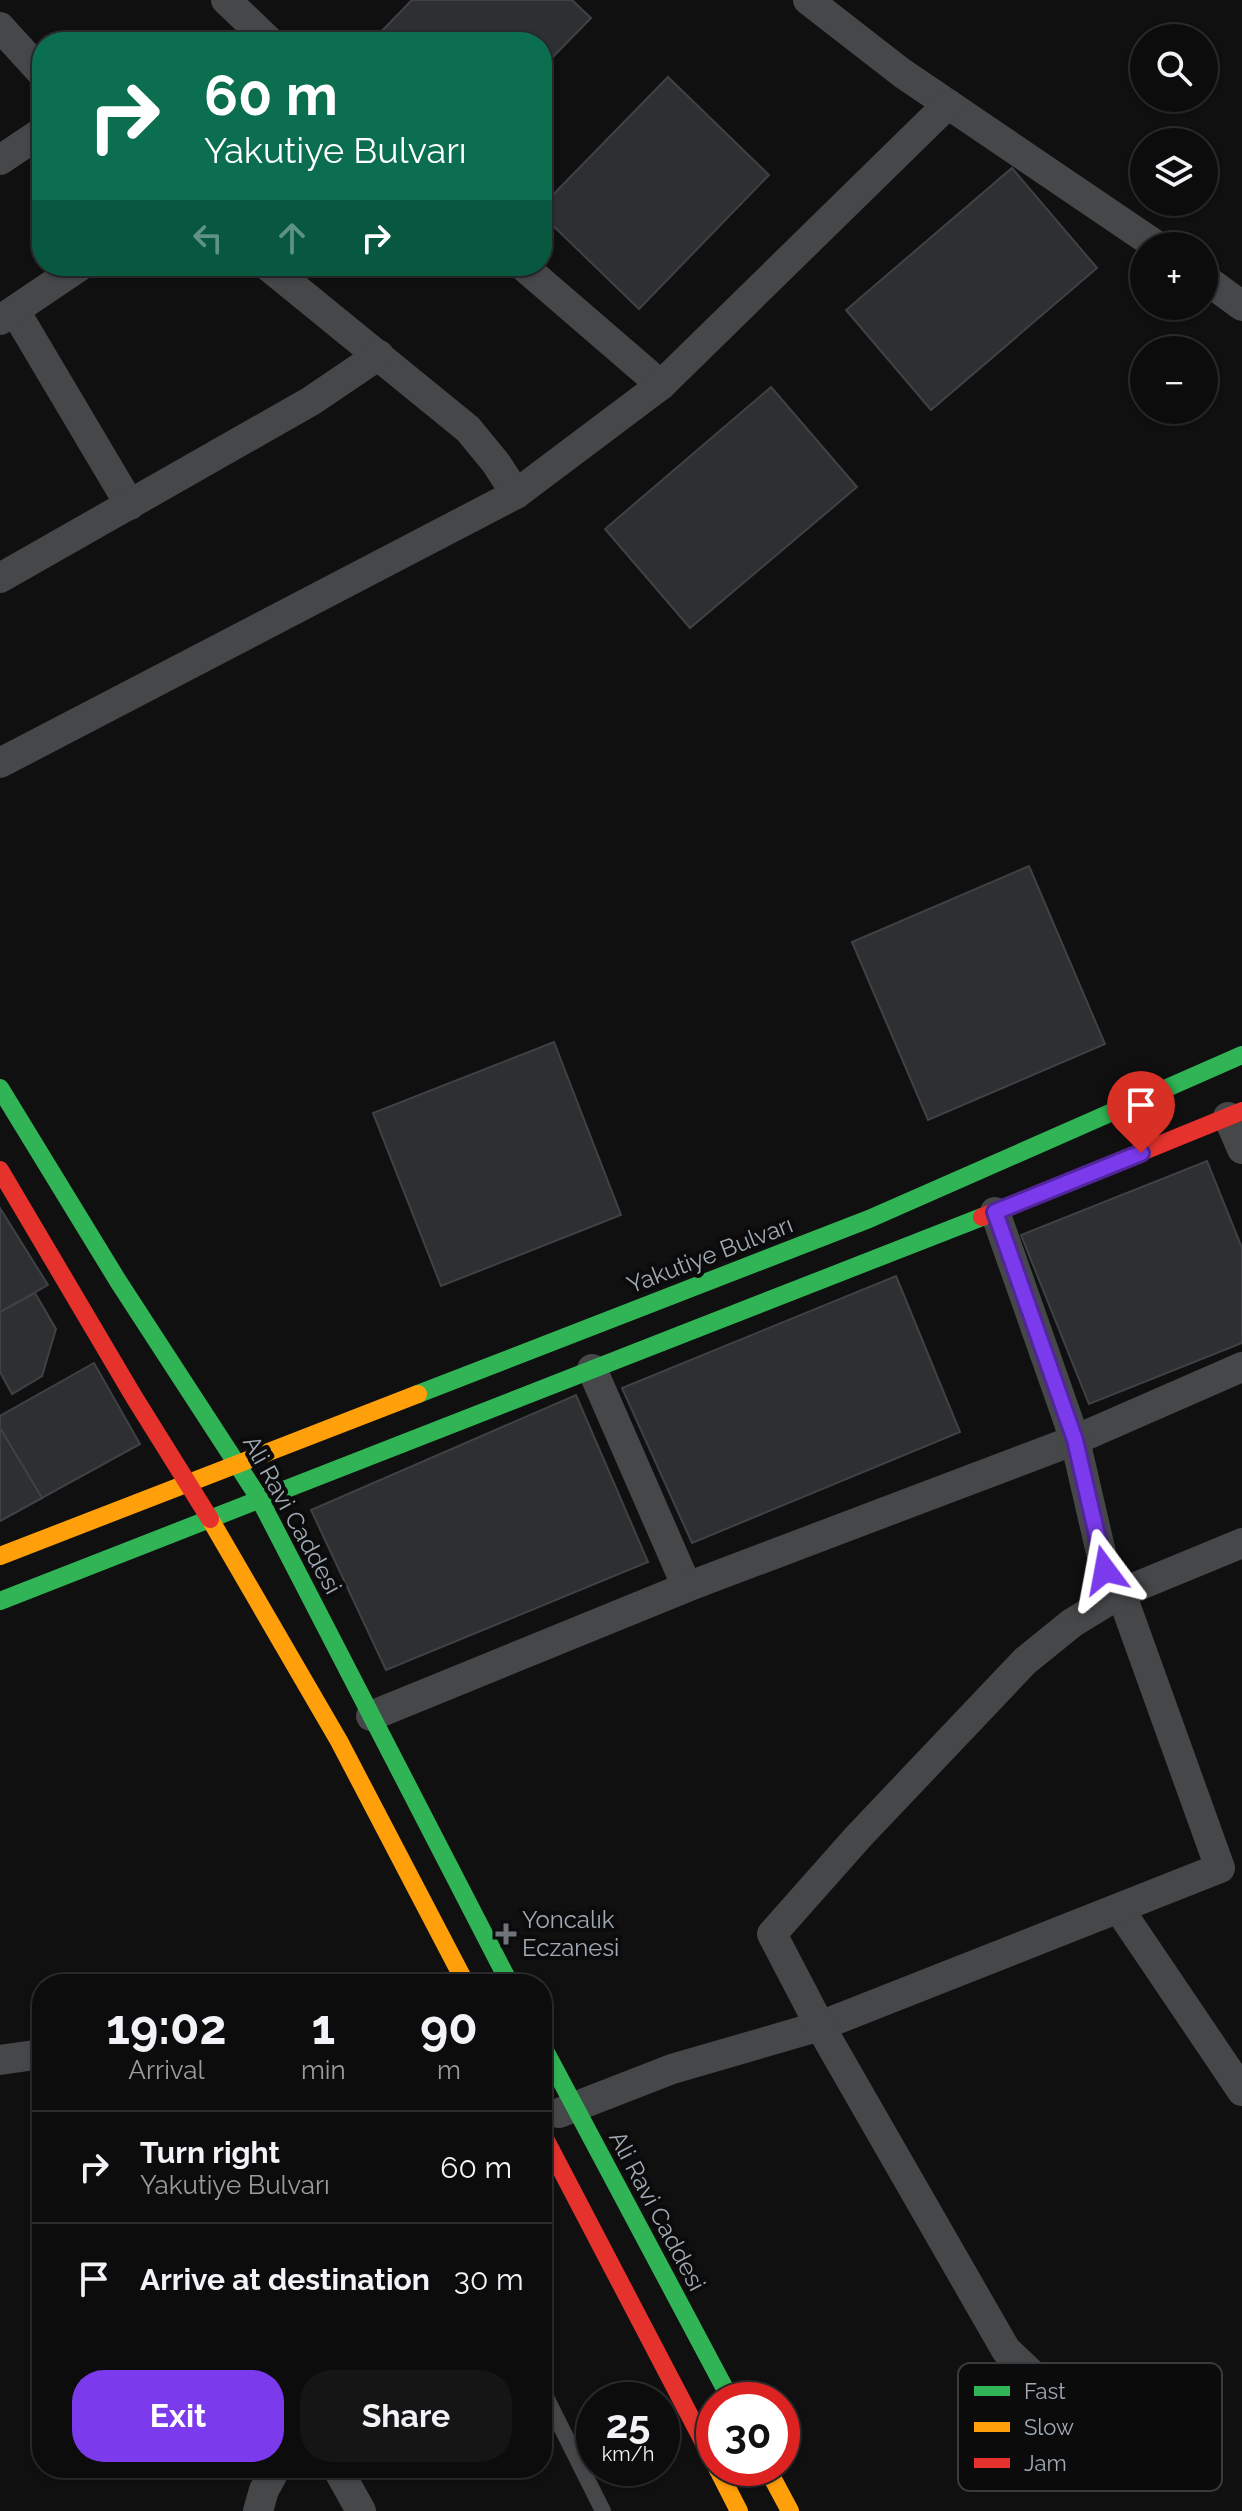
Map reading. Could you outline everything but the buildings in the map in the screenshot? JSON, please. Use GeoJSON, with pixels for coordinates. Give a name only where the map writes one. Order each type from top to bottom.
{"type":"FeatureCollection","features":[{"type":"Feature","properties":{"kind":"main road","name":"Yakutiye Bulvarı"},"geometry":{"type":"LineString","coordinates":[[0,1556],[869,1219],[1242,1055]]}},
{"type":"Feature","properties":{"kind":"main road","name":"Ali Ravi Caddesi"},"geometry":{"type":"LineString","coordinates":[[0,1088],[118,1281],[259,1498],[505,1974]]}},
{"type":"Feature","properties":{"kind":"main road"},"geometry":{"type":"LineString","coordinates":[[0,1601],[995,1212],[1235,1114]]}},
{"type":"Feature","properties":{"kind":"main road"},"geometry":{"type":"LineString","coordinates":[[0,1170],[134,1397],[190,1484],[339,1741],[461,1974]]}},
{"type":"Feature","properties":{"kind":"main road","name":"Ali Ravi Caddesi"},"geometry":{"type":"LineString","coordinates":[[552,2064],[721,2382]]}},
{"type":"Feature","properties":{"kind":"main road"},"geometry":{"type":"LineString","coordinates":[[552,2152],[696,2428]]}},
{"type":"Feature","properties":{"kind":"main road"},"geometry":{"type":"LineString","coordinates":[[726,2486],[739,2511]]}},
{"type":"Feature","properties":{"kind":"main road"},"geometry":{"type":"LineString","coordinates":[[777,2486],[790,2511]]}},
{"type":"Feature","properties":{"kind":"street"},"geometry":{"type":"LineString","coordinates":[[226,0],[260,32]]}},
{"type":"Feature","properties":{"kind":"street"},"geometry":{"type":"LineString","coordinates":[[808,0],[902,73],[1136,232]]}},
{"type":"Feature","properties":{"kind":"street"},"geometry":{"type":"LineString","coordinates":[[0,27],[32,62]]}},
{"type":"Feature","properties":{"kind":"street"},"geometry":{"type":"LineString","coordinates":[[0,763],[516,494],[661,385],[948,104]]}},
{"type":"Feature","properties":{"kind":"street"},"geometry":{"type":"LineString","coordinates":[[0,160],[32,139]]}},
{"type":"Feature","properties":{"kind":"street"},"geometry":{"type":"LineString","coordinates":[[65,276],[7,316],[130,505]]}},
{"type":"Feature","properties":{"kind":"street"},"geometry":{"type":"LineString","coordinates":[[280,276],[468,429],[516,494]]}},
{"type":"Feature","properties":{"kind":"street"},"geometry":{"type":"LineString","coordinates":[[535,276],[661,385]]}},
{"type":"Feature","properties":{"kind":"street"},"geometry":{"type":"LineString","coordinates":[[1218,288],[1242,306]]}},
{"type":"Feature","properties":{"kind":"street"},"geometry":{"type":"LineString","coordinates":[[0,578],[311,401],[379,355]]}},
{"type":"Feature","properties":{"kind":"street"},"geometry":{"type":"LineString","coordinates":[[1235,1114],[1242,1149]]}},
{"type":"Feature","properties":{"kind":"street"},"geometry":{"type":"LineString","coordinates":[[552,2115],[672,2069],[820,2026],[1220,1868],[1121,1593],[1105,1570],[1075,1440],[995,1212]]}},
{"type":"Feature","properties":{"kind":"street"},"geometry":{"type":"LineString","coordinates":[[371,1716],[687,1587],[1075,1440],[1242,1367]]}},
{"type":"Feature","properties":{"kind":"street"},"geometry":{"type":"LineString","coordinates":[[592,1369],[687,1587]]}},
{"type":"Feature","properties":{"kind":"street"},"geometry":{"type":"LineString","coordinates":[[1020,2363],[1006,2350],[820,2026],[772,1934],[858,1837],[1025,1661],[1072,1623],[1121,1593],[1242,1543]]}},
{"type":"Feature","properties":{"kind":"street"},"geometry":{"type":"LineString","coordinates":[[1119,1909],[1242,2091]]}},
{"type":"Feature","properties":{"kind":"street"},"geometry":{"type":"LineString","coordinates":[[0,2060],[32,2055]]}},
{"type":"Feature","properties":{"kind":"street"},"geometry":{"type":"LineString","coordinates":[[258,2511],[271,2478]]}},
{"type":"Feature","properties":{"kind":"street"},"geometry":{"type":"LineString","coordinates":[[343,2478],[361,2511]]}},
{"type":"Feature","properties":{"kind":"lane"},"geometry":{"type":"LineString","coordinates":[[552,2409],[603,2511]]}},
{"type":"Feature","properties":{"kind":"traffic: fast"},"geometry":{"type":"LineString","coordinates":[[418,1394],[869,1219],[1242,1055]]}},
{"type":"Feature","properties":{"kind":"traffic: fast"},"geometry":{"type":"LineString","coordinates":[[0,1088],[118,1281],[259,1498],[505,1974]]}},
{"type":"Feature","properties":{"kind":"traffic: fast"},"geometry":{"type":"LineString","coordinates":[[0,1601],[982,1217]]}},
{"type":"Feature","properties":{"kind":"traffic: fast"},"geometry":{"type":"LineString","coordinates":[[552,2064],[721,2382]]}},
{"type":"Feature","properties":{"kind":"traffic: slow"},"geometry":{"type":"LineString","coordinates":[[0,1556],[418,1394]]}},
{"type":"Feature","properties":{"kind":"traffic: slow"},"geometry":{"type":"LineString","coordinates":[[210,1519],[339,1741],[461,1974]]}},
{"type":"Feature","properties":{"kind":"traffic: slow"},"geometry":{"type":"LineString","coordinates":[[726,2486],[739,2511]]}},
{"type":"Feature","properties":{"kind":"traffic: slow"},"geometry":{"type":"LineString","coordinates":[[777,2486],[790,2511]]}},
{"type":"Feature","properties":{"kind":"traffic: jam"},"geometry":{"type":"LineString","coordinates":[[982,1217],[1242,1111]]}},
{"type":"Feature","properties":{"kind":"traffic: jam"},"geometry":{"type":"LineString","coordinates":[[0,1170],[210,1519]]}},
{"type":"Feature","properties":{"kind":"traffic: jam"},"geometry":{"type":"LineString","coordinates":[[552,2152],[696,2428]]}},
{"type":"Feature","properties":{"kind":"place","name":"Yoncalık Eczanesi"},"geometry":{"type":"Point","coordinates":[506,1934]}},
{"type":"Feature","properties":{"kind":"route"},"geometry":{"type":"LineString","coordinates":[[1105,1570],[1075,1440],[995,1212],[1141,1153]]}}]}
